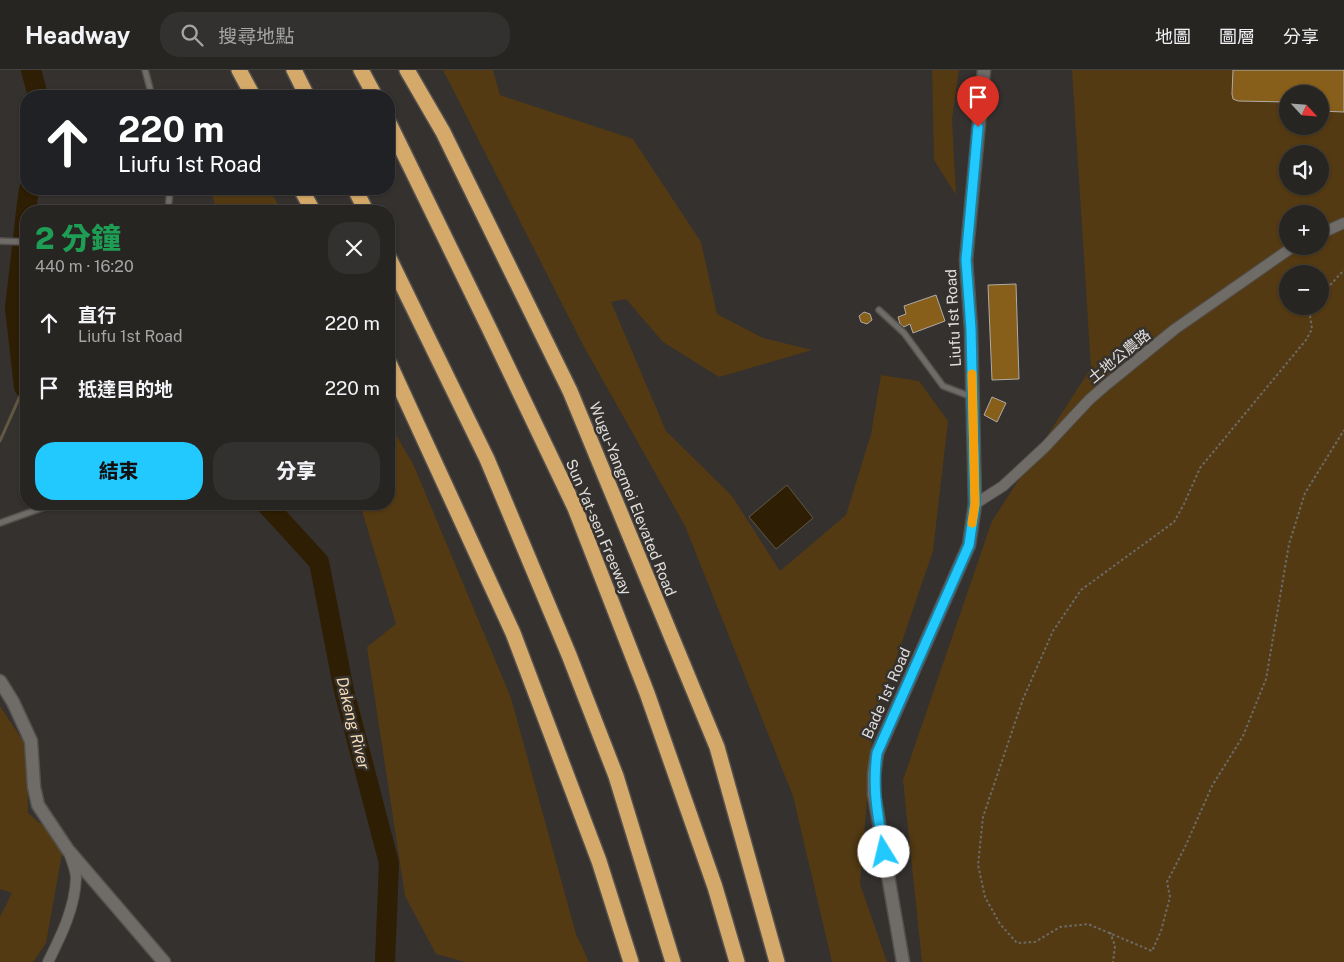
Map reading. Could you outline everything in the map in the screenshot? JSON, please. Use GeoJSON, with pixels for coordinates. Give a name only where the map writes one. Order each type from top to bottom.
{"type":"FeatureCollection","features":[{"type":"Feature","properties":{"kind":"highway"},"geometry":{"type":"LineString","coordinates":[[239,70],[250,90]]}},
{"type":"Feature","properties":{"kind":"highway"},"geometry":{"type":"LineString","coordinates":[[294,70],[304,90]]}},
{"type":"Feature","properties":{"kind":"highway"},"geometry":{"type":"LineString","coordinates":[[361,70],[372,90]]}},
{"type":"Feature","properties":{"kind":"highway","name":"Wugu-Yangmei Elevated Road"},"geometry":{"type":"LineString","coordinates":[[407,70],[443,132],[570,391],[585,427],[717,747],[777,962]]}},
{"type":"Feature","properties":{"kind":"highway","name":"Sun Yat-sen Freeway"},"geometry":{"type":"LineString","coordinates":[[395,134],[574,508],[647,693],[715,887],[737,962]]}},
{"type":"Feature","properties":{"kind":"highway"},"geometry":{"type":"LineString","coordinates":[[395,270],[487,459],[569,655],[616,776],[673,962]]}},
{"type":"Feature","properties":{"kind":"highway"},"geometry":{"type":"LineString","coordinates":[[395,376],[513,634],[599,861],[631,962]]}},
{"type":"Feature","properties":{"kind":"street","name":"Liufu 1st Road"},"geometry":{"type":"LineString","coordinates":[[975,504],[971,329],[966,260],[984,70]]}},
{"type":"Feature","properties":{"kind":"street"},"geometry":{"type":"LineString","coordinates":[[1329,230],[1344,223]]}},
{"type":"Feature","properties":{"kind":"street","name":"土地公農路"},"geometry":{"type":"LineString","coordinates":[[975,504],[1003,486],[1106,385],[1175,329],[1281,255]]}},
{"type":"Feature","properties":{"kind":"street","name":"Bade 1st Road"},"geometry":{"type":"LineString","coordinates":[[903,962],[874,794],[877,753],[969,545],[975,504]]}},
{"type":"Feature","properties":{"kind":"street"},"geometry":{"type":"LineString","coordinates":[[0,681],[13,702],[31,741],[34,786],[38,806],[68,850],[164,962]]}},
{"type":"Feature","properties":{"kind":"street"},"geometry":{"type":"LineString","coordinates":[[48,962],[63,932],[72,906],[76,876],[68,850]]}},
{"type":"Feature","properties":{"kind":"lane"},"geometry":{"type":"LineString","coordinates":[[144,70],[150,90]]}},
{"type":"Feature","properties":{"kind":"lane"},"geometry":{"type":"LineString","coordinates":[[0,241],[20,241]]}},
{"type":"Feature","properties":{"kind":"lane"},"geometry":{"type":"LineString","coordinates":[[879,310],[904,333],[943,386],[972,397]]}},
{"type":"Feature","properties":{"kind":"lane"},"geometry":{"type":"LineString","coordinates":[[0,523],[36,510]]}},
{"type":"Feature","properties":{"kind":"path"},"geometry":{"type":"LineString","coordinates":[[1329,286],[1344,270]]}},
{"type":"Feature","properties":{"kind":"path"},"geometry":{"type":"LineString","coordinates":[[1310,315],[1312,329],[1306,340],[1200,468],[1174,522],[1081,590],[1053,631],[1023,699],[983,817],[978,865],[984,897],[1000,924],[1017,943],[1035,942],[1060,927],[1088,924],[1152,951],[1161,931],[1170,897],[1167,882],[1212,786],[1243,736],[1266,679],[1290,544],[1305,493],[1344,430]]}},
{"type":"Feature","properties":{"kind":"path"},"geometry":{"type":"LineString","coordinates":[[1110,932],[1115,946],[1113,962]]}},
{"type":"Feature","properties":{"kind":"shaded area"},"geometry":{"type":"Polygon","coordinates":[[[443,70],[493,70],[500,95],[633,139],[701,242],[717,314],[763,338],[812,350],[719,377],[663,342],[626,299],[611,302],[666,431],[732,496],[780,571],[846,515],[871,434],[881,375],[919,381],[948,421],[933,551],[873,726],[860,884],[887,962],[832,962],[793,796],[685,526],[583,345],[443,70]]]}},
{"type":"Feature","properties":{"kind":"shaded area"},"geometry":{"type":"Polygon","coordinates":[[[932,70],[959,70],[952,119],[956,195],[934,160],[932,70]]]}},
{"type":"Feature","properties":{"kind":"shaded area"},"geometry":{"type":"Polygon","coordinates":[[[1072,70],[1344,70],[1344,962],[922,962],[903,780],[992,521],[1091,368],[1072,70]]]}},
{"type":"Feature","properties":{"kind":"shaded area"},"geometry":{"type":"Polygon","coordinates":[[[212,195],[273,195],[278,205],[215,205],[212,195]]]}},
{"type":"Feature","properties":{"kind":"shaded area"},"geometry":{"type":"Polygon","coordinates":[[[395,433],[414,466],[511,698],[576,934],[589,962],[465,962],[436,954],[405,896],[367,647],[396,624],[362,510],[395,510],[395,433]]]}},
{"type":"Feature","properties":{"kind":"shaded area"},"geometry":{"type":"Polygon","coordinates":[[[787,485],[813,518],[776,549],[749,517],[787,485]]]}},
{"type":"Feature","properties":{"kind":"shaded area"},"geometry":{"type":"Polygon","coordinates":[[[0,706],[27,747],[28,813],[55,836],[63,848],[46,943],[33,962],[0,962],[0,917],[12,893],[0,889],[0,706]]]}},
{"type":"Feature","properties":{"kind":"building"},"geometry":{"type":"Polygon","coordinates":[[[1233,70],[1344,70],[1344,112],[1329,111],[1329,85],[1279,85],[1279,102],[1238,101],[1233,99],[1233,70]]]}},
{"type":"Feature","properties":{"kind":"building"},"geometry":{"type":"Polygon","coordinates":[[[1016,284],[1019,379],[992,380],[988,285],[1016,284]]]}},
{"type":"Feature","properties":{"kind":"building"},"geometry":{"type":"Polygon","coordinates":[[[936,295],[945,321],[913,333],[910,324],[904,327],[900,324],[898,317],[906,314],[904,306],[936,295]]]}},
{"type":"Feature","properties":{"kind":"building"},"geometry":{"type":"Polygon","coordinates":[[[864,312],[870,314],[872,320],[867,324],[861,322],[859,316],[864,312]]]}},
{"type":"Feature","properties":{"kind":"building"},"geometry":{"type":"Polygon","coordinates":[[[992,397],[1006,403],[997,422],[984,415],[992,397]]]}},
{"type":"Feature","properties":{"kind":"waterway","name":"Dakeng River"},"geometry":{"type":"LineString","coordinates":[[31,70],[36,90]]}},
{"type":"Feature","properties":{"kind":"waterway","name":"Dakeng River"},"geometry":{"type":"LineString","coordinates":[[27,205],[28,195]]}},
{"type":"Feature","properties":{"kind":"waterway","name":"Dakeng River"},"geometry":{"type":"LineString","coordinates":[[20,264],[15,308],[20,352]]}},
{"type":"Feature","properties":{"kind":"waterway"},"geometry":{"type":"LineString","coordinates":[[0,441],[20,396]]}},
{"type":"Feature","properties":{"kind":"waterway","name":"Dakeng River"},"geometry":{"type":"LineString","coordinates":[[271,510],[319,562],[344,691],[389,863],[385,962]]}},
{"type":"Feature","properties":{"kind":"slow traffic"},"geometry":{"type":"LineString","coordinates":[[972,374],[975,504],[972,523]]}},
{"type":"Feature","properties":{"kind":"route"},"geometry":{"type":"LineString","coordinates":[[884,852],[874,794],[877,753],[969,545],[975,504],[971,329],[966,260],[978,127]]}}]}
